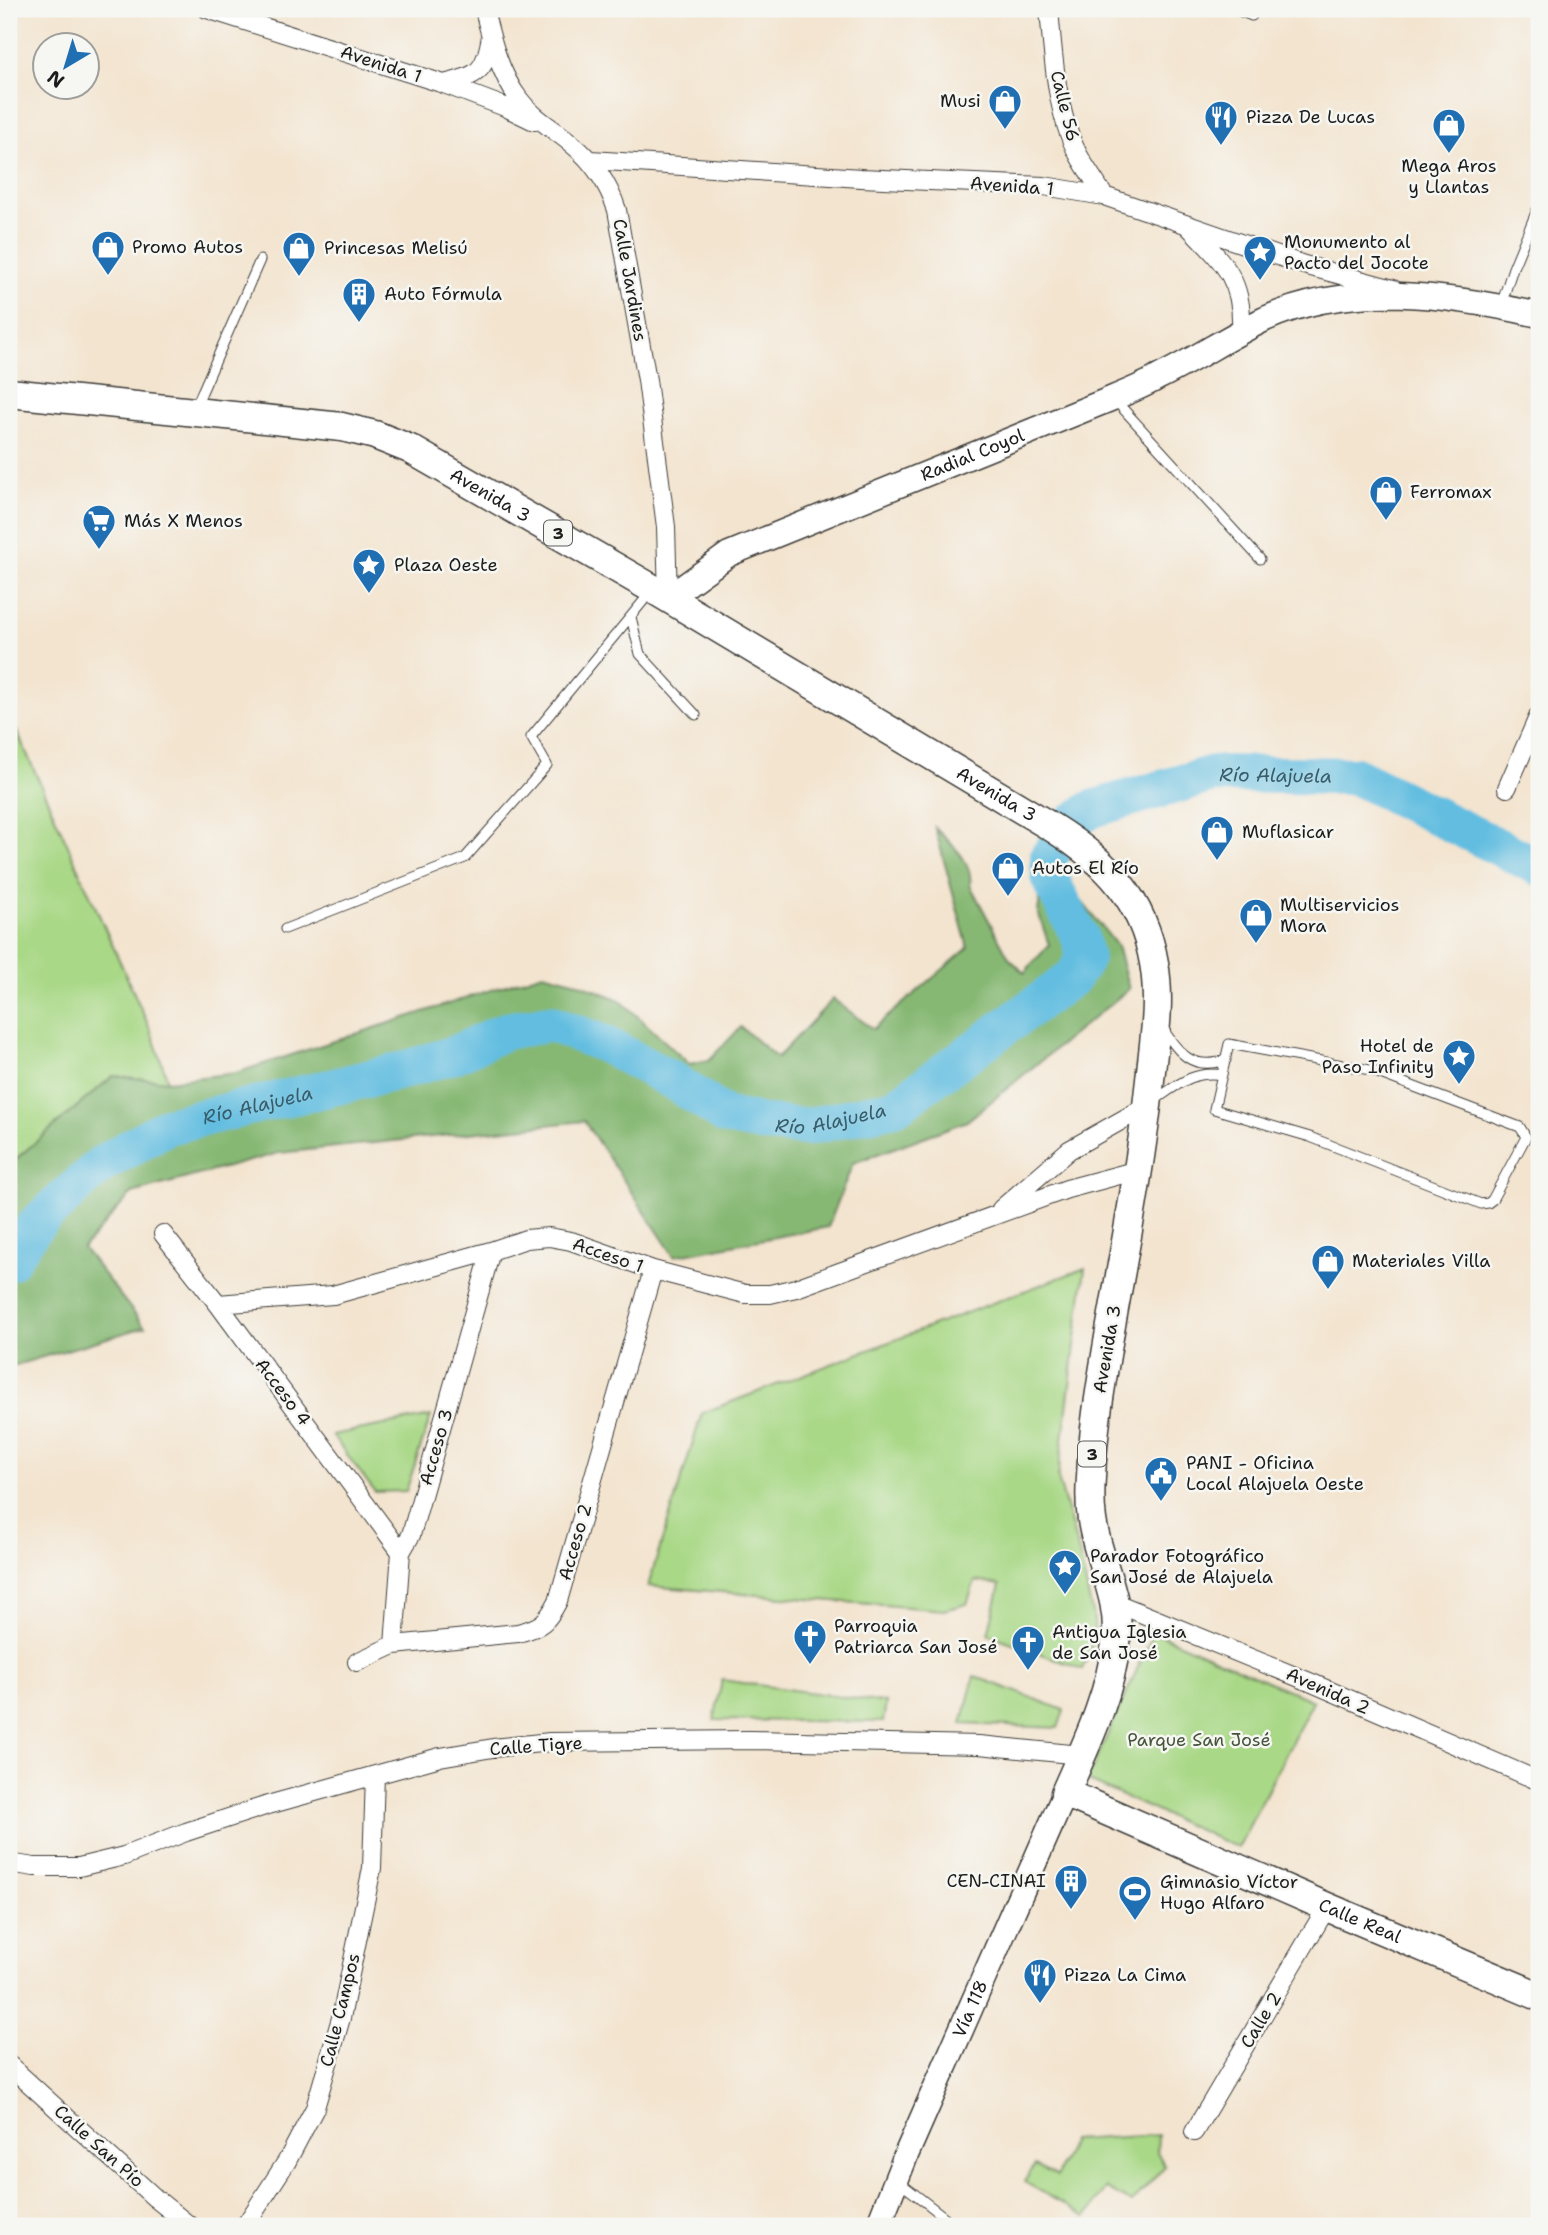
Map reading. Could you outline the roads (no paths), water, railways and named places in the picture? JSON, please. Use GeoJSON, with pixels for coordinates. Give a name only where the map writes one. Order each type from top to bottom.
{"type":"FeatureCollection","features":[{"type":"Feature","properties":{"kind":"main road","name":"Avenida 3"},"geometry":{"type":"LineString","coordinates":[[9,393],[193,413],[312,422],[376,435],[410,449],[661,593],[1053,828],[1080,846],[1117,878],[1139,916],[1154,964],[1156,1020],[1138,1170],[1095,1418],[1091,1479],[1091,1519],[1116,1603],[1117,1640],[1112,1671],[1101,1707],[1065,1793]]}},
{"type":"Feature","properties":{"kind":"main road","name":"Calle Real"},"geometry":{"type":"LineString","coordinates":[[1065,1793],[1539,1996]]}},
{"type":"Feature","properties":{"kind":"street","name":"Avenida 1"},"geometry":{"type":"LineString","coordinates":[[207,9],[443,84],[505,107],[551,129]]}},
{"type":"Feature","properties":{"kind":"street","name":"Calle Jardines"},"geometry":{"type":"LineString","coordinates":[[484,9],[507,78],[519,99],[534,115],[590,160],[610,190],[617,210],[647,380],[666,527],[661,593]]}},
{"type":"Feature","properties":{"kind":"street","name":"Calle 56"},"geometry":{"type":"LineString","coordinates":[[1049,9],[1058,86],[1067,124],[1077,153],[1104,196]]}},
{"type":"Feature","properties":{"kind":"street"},"geometry":{"type":"LineString","coordinates":[[443,84],[472,77],[478,72],[487,57],[491,36]]}},
{"type":"Feature","properties":{"kind":"street","name":"Avenida 1"},"geometry":{"type":"LineString","coordinates":[[590,160],[861,178],[1044,186],[1104,196],[1304,265],[1418,296]]}},
{"type":"Feature","properties":{"kind":"street"},"geometry":{"type":"LineString","coordinates":[[1185,223],[1221,260],[1232,277],[1242,310],[1241,332]]}},
{"type":"Feature","properties":{"kind":"street","name":"Radial Coyol"},"geometry":{"type":"LineString","coordinates":[[1280,314],[1307,296],[1342,286],[1377,284],[1406,284],[1539,309]]}},
{"type":"Feature","properties":{"kind":"street","name":"Radial Coyol"},"geometry":{"type":"LineString","coordinates":[[661,593],[729,554],[1158,378],[1241,332],[1280,314],[1326,300],[1357,296],[1418,296],[1539,315]]}},
{"type":"Feature","properties":{"kind":"street"},"geometry":{"type":"LineString","coordinates":[[1507,788],[1539,715]]}},
{"type":"Feature","properties":{"kind":"street","name":"Acceso 1"},"geometry":{"type":"LineString","coordinates":[[991,1218],[1069,1150],[1147,1106]]}},
{"type":"Feature","properties":{"kind":"street","name":"Acceso 1"},"geometry":{"type":"LineString","coordinates":[[218,1304],[333,1296],[526,1239],[549,1237],[571,1241],[653,1270],[745,1294],[770,1294],[796,1288],[1067,1189],[1138,1170]]}},
{"type":"Feature","properties":{"kind":"street","name":"Acceso 4"},"geometry":{"type":"LineString","coordinates":[[163,1234],[401,1552]]}},
{"type":"Feature","properties":{"kind":"street","name":"Acceso 3"},"geometry":{"type":"LineString","coordinates":[[394,1645],[401,1552],[411,1535],[491,1251]]}},
{"type":"Feature","properties":{"kind":"street","name":"Acceso 2"},"geometry":{"type":"LineString","coordinates":[[357,1662],[394,1645],[519,1633],[536,1629],[548,1619],[558,1601],[653,1270]]}},
{"type":"Feature","properties":{"kind":"street","name":"Avenida 2"},"geometry":{"type":"LineString","coordinates":[[1116,1603],[1312,1683],[1539,1781]]}},
{"type":"Feature","properties":{"kind":"street","name":"Calle Tigre"},"geometry":{"type":"LineString","coordinates":[[9,1863],[34,1867],[79,1867],[124,1856],[268,1805],[440,1757],[551,1742],[750,1740],[979,1745],[1081,1755]]}},
{"type":"Feature","properties":{"kind":"street","name":"Calle Campos"},"geometry":{"type":"LineString","coordinates":[[245,2226],[287,2161],[315,2108],[341,2018],[372,1868],[375,1775]]}},
{"type":"Feature","properties":{"kind":"street","name":"Vía 118"},"geometry":{"type":"LineString","coordinates":[[878,2226],[1065,1793]]}},
{"type":"Feature","properties":{"kind":"street","name":"Calle 2"},"geometry":{"type":"LineString","coordinates":[[1194,2132],[1327,1907]]}},
{"type":"Feature","properties":{"kind":"street","name":"Calle San Pío"},"geometry":{"type":"LineString","coordinates":[[9,2065],[155,2198],[190,2226]]}},
{"type":"Feature","properties":{"kind":"lane"},"geometry":{"type":"LineString","coordinates":[[1234,9],[1252,16]]}},
{"type":"Feature","properties":{"kind":"lane"},"geometry":{"type":"LineString","coordinates":[[1502,302],[1539,205]]}},
{"type":"Feature","properties":{"kind":"lane"},"geometry":{"type":"LineString","coordinates":[[193,413],[260,260]]}},
{"type":"Feature","properties":{"kind":"lane"},"geometry":{"type":"LineString","coordinates":[[1113,398],[1260,559]]}},
{"type":"Feature","properties":{"kind":"lane"},"geometry":{"type":"LineString","coordinates":[[285,929],[465,858],[547,765],[531,737],[631,617],[661,593]]}},
{"type":"Feature","properties":{"kind":"lane"},"geometry":{"type":"LineString","coordinates":[[631,617],[640,654],[696,715]]}},
{"type":"Feature","properties":{"kind":"lane"},"geometry":{"type":"LineString","coordinates":[[1156,1020],[1179,1052],[1193,1061],[1214,1064],[1226,1060]]}},
{"type":"Feature","properties":{"kind":"lane"},"geometry":{"type":"LineString","coordinates":[[1229,1044],[1370,1070],[1520,1127],[1525,1131],[1526,1137],[1492,1200],[1481,1204],[1310,1137],[1214,1110],[1222,1075],[1229,1044]]}},
{"type":"Feature","properties":{"kind":"lane"},"geometry":{"type":"LineString","coordinates":[[1147,1106],[1185,1080],[1200,1074],[1222,1075]]}},
{"type":"Feature","properties":{"kind":"lane"},"geometry":{"type":"LineString","coordinates":[[896,2180],[956,2226]]}},
{"type":"Feature","properties":{"kind":"waterway","name":"Río Alajuela"},"geometry":{"type":"LineString","coordinates":[[9,1262],[38,1222],[102,1164],[167,1126],[401,1071],[456,1054],[505,1031],[550,1023],[604,1044],[674,1081],[726,1116],[766,1124],[807,1127],[895,1107],[1072,978],[1085,959],[1080,937],[1050,879],[1049,856],[1074,821],[1092,809],[1213,774],[1355,776],[1539,867]]}},
{"type":"Feature","properties":{"kind":"place","name":"Musi"},"geometry":{"type":"Point","coordinates":[1005,131]}},
{"type":"Feature","properties":{"kind":"place","name":"Pizza De Lucas"},"geometry":{"type":"Point","coordinates":[1221,147]}},
{"type":"Feature","properties":{"kind":"place","name":"Mega Aros y Llantas"},"geometry":{"type":"Point","coordinates":[1449,155]}},
{"type":"Feature","properties":{"kind":"place","name":"Promo Autos"},"geometry":{"type":"Point","coordinates":[108,277]}},
{"type":"Feature","properties":{"kind":"place","name":"Princesas Melisú"},"geometry":{"type":"Point","coordinates":[299,278]}},
{"type":"Feature","properties":{"kind":"place","name":"Monumento al Pacto del Jocote"},"geometry":{"type":"Point","coordinates":[1260,282]}},
{"type":"Feature","properties":{"kind":"place","name":"Auto Fórmula"},"geometry":{"type":"Point","coordinates":[359,324]}},
{"type":"Feature","properties":{"kind":"place","name":"Ferromax"},"geometry":{"type":"Point","coordinates":[1386,522]}},
{"type":"Feature","properties":{"kind":"place","name":"Más X Menos"},"geometry":{"type":"Point","coordinates":[99,551]}},
{"type":"Feature","properties":{"kind":"place","name":"Plaza Oeste"},"geometry":{"type":"Point","coordinates":[369,595]}},
{"type":"Feature","properties":{"kind":"place","name":"Muflasicar"},"geometry":{"type":"Point","coordinates":[1217,862]}},
{"type":"Feature","properties":{"kind":"place","name":"Autos El Río"},"geometry":{"type":"Point","coordinates":[1008,898]}},
{"type":"Feature","properties":{"kind":"place","name":"Multiservicios Mora"},"geometry":{"type":"Point","coordinates":[1256,945]}},
{"type":"Feature","properties":{"kind":"place","name":"Hotel de Paso Infinity"},"geometry":{"type":"Point","coordinates":[1459,1086]}},
{"type":"Feature","properties":{"kind":"place","name":"Materiales Villa"},"geometry":{"type":"Point","coordinates":[1328,1291]}},
{"type":"Feature","properties":{"kind":"place","name":"PANI - Oficina Local Alajuela Oeste"},"geometry":{"type":"Point","coordinates":[1161,1503]}},
{"type":"Feature","properties":{"kind":"place","name":"Parador Fotográfico San José de Alajuela"},"geometry":{"type":"Point","coordinates":[1065,1596]}},
{"type":"Feature","properties":{"kind":"place","name":"Parroquia Patriarca San José"},"geometry":{"type":"Point","coordinates":[810,1666]}},
{"type":"Feature","properties":{"kind":"place","name":"Antigua Iglesia de San José"},"geometry":{"type":"Point","coordinates":[1028,1672]}},
{"type":"Feature","properties":{"kind":"place","name":"CEN-CINAI"},"geometry":{"type":"Point","coordinates":[1071,1911]}},
{"type":"Feature","properties":{"kind":"place","name":"Gimnasio Víctor Hugo Alfaro"},"geometry":{"type":"Point","coordinates":[1135,1922]}},
{"type":"Feature","properties":{"kind":"place","name":"Pizza La Cima"},"geometry":{"type":"Point","coordinates":[1040,2005]}},
{"type":"Feature","properties":{"kind":"park label","name":"Parque San José"},"geometry":{"type":"Point","coordinates":[1199,1740]}}]}
